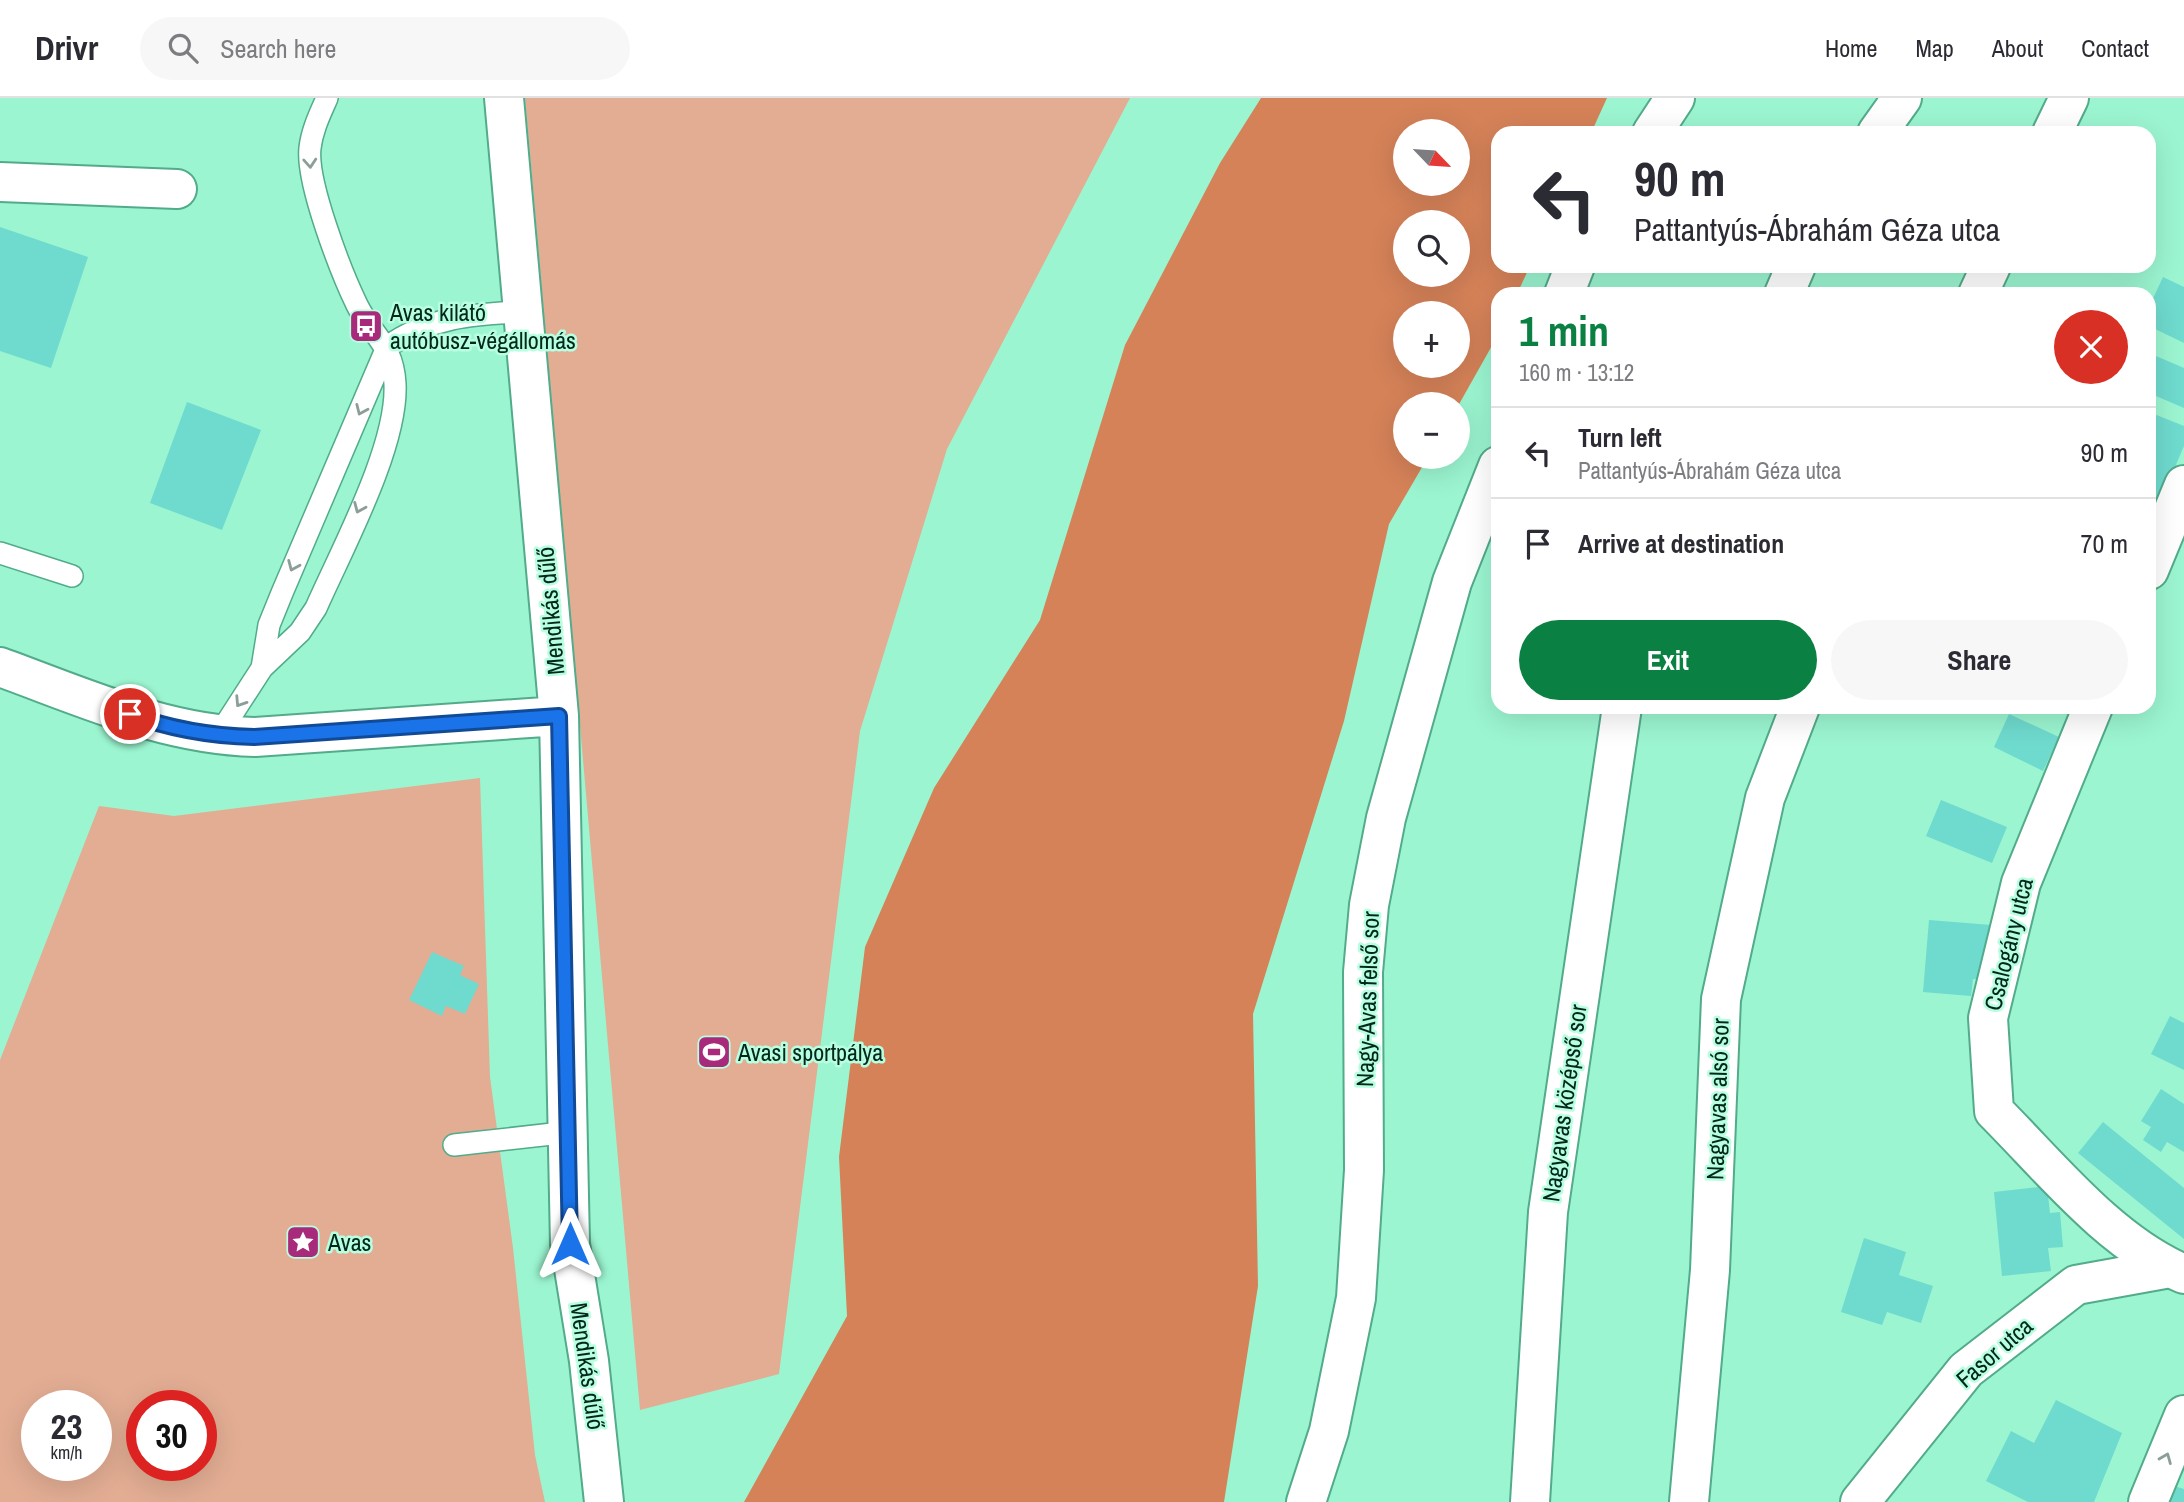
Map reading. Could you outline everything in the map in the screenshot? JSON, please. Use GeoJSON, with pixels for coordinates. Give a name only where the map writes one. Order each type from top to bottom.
{"type":"FeatureCollection","features":[{"type":"Feature","properties":{"kind":"street","name":"Mendikás dűlő"},"geometry":{"type":"LineString","coordinates":[[504,98],[559,716],[570,1132],[570,1244],[589,1361],[604,1502]]}},
{"type":"Feature","properties":{"kind":"street"},"geometry":{"type":"LineString","coordinates":[[1657,126],[1675,98]]}},
{"type":"Feature","properties":{"kind":"street"},"geometry":{"type":"LineString","coordinates":[[1882,126],[1902,98]]}},
{"type":"Feature","properties":{"kind":"street"},"geometry":{"type":"LineString","coordinates":[[2055,126],[2069,98]]}},
{"type":"Feature","properties":{"kind":"street"},"geometry":{"type":"LineString","coordinates":[[0,182],[177,189]]}},
{"type":"Feature","properties":{"kind":"street","name":"Nagy-Avas felső sor"},"geometry":{"type":"LineString","coordinates":[[1306,1502],[1329,1431],[1356,1298],[1364,1170],[1363,972],[1369,905],[1386,818],[1452,582],[1491,484]]}},
{"type":"Feature","properties":{"kind":"street"},"geometry":{"type":"LineString","coordinates":[[2156,553],[2184,485]]}},
{"type":"Feature","properties":{"kind":"street"},"geometry":{"type":"LineString","coordinates":[[0,667],[156,724],[218,736],[254,737],[559,716]]}},
{"type":"Feature","properties":{"kind":"street","name":"Nagyavas középső sor"},"geometry":{"type":"LineString","coordinates":[[1530,1502],[1548,1212],[1621,714]]}},
{"type":"Feature","properties":{"kind":"street","name":"Nagyavas alsó sor"},"geometry":{"type":"LineString","coordinates":[[1689,1502],[1710,1270],[1721,999],[1765,797],[1797,714]]}},
{"type":"Feature","properties":{"kind":"street","name":"Csalogány utca"},"geometry":{"type":"LineString","coordinates":[[2090,714],[2021,883],[1988,1018],[1994,1111],[2101,1219],[2177,1271]]}},
{"type":"Feature","properties":{"kind":"street","name":"Fasor utca"},"geometry":{"type":"LineString","coordinates":[[1860,1502],[1966,1370],[2076,1285],[2177,1271]]}},
{"type":"Feature","properties":{"kind":"street"},"geometry":{"type":"LineString","coordinates":[[2148,1502],[2184,1415]]}},
{"type":"Feature","properties":{"kind":"lane"},"geometry":{"type":"LineString","coordinates":[[218,736],[262,667],[300,632],[316,608],[386,445],[395,409],[395,381],[387,347],[358,307],[311,174],[312,133],[327,98]]}},
{"type":"Feature","properties":{"kind":"lane"},"geometry":{"type":"LineString","coordinates":[[262,667],[269,625],[387,347],[409,331],[433,322],[523,312]]}},
{"type":"Feature","properties":{"kind":"lane"},"geometry":{"type":"LineString","coordinates":[[0,553],[72,576]]}},
{"type":"Feature","properties":{"kind":"lane"},"geometry":{"type":"LineString","coordinates":[[454,1145],[570,1132]]}},
{"type":"Feature","properties":{"kind":"shaded area","name":"Avasi sportpálya"},"geometry":{"type":"Polygon","coordinates":[[[525,98],[1130,98],[947,449],[860,731],[779,1374],[640,1410],[525,98]]]}},
{"type":"Feature","properties":{"kind":"shaded area"},"geometry":{"type":"Polygon","coordinates":[[[1261,98],[1607,98],[1594,126],[1491,126],[1491,273],[1527,273],[1520,287],[1491,287],[1491,347],[1466,392],[1393,392],[1393,469],[1421,469],[1389,524],[1344,721],[1253,1014],[1258,1286],[1224,1502],[744,1502],[847,1316],[839,1157],[865,947],[934,788],[1040,620],[1125,345],[1220,163],[1261,98]]]}},
{"type":"Feature","properties":{"kind":"shaded area"},"geometry":{"type":"Polygon","coordinates":[[[480,778],[490,1077],[513,1248],[535,1455],[545,1502],[0,1502],[0,1060],[99,806],[174,816],[480,778]]]}},
{"type":"Feature","properties":{"kind":"building"},"geometry":{"type":"Polygon","coordinates":[[[0,227],[88,257],[51,368],[0,351],[0,227]]]}},
{"type":"Feature","properties":{"kind":"building"},"geometry":{"type":"Polygon","coordinates":[[[2163,277],[2184,287],[2184,343],[2156,329],[2156,292],[2163,277]]]}},
{"type":"Feature","properties":{"kind":"building"},"geometry":{"type":"Polygon","coordinates":[[[2156,356],[2184,368],[2184,408],[2156,396],[2156,356]]]}},
{"type":"Feature","properties":{"kind":"building"},"geometry":{"type":"Polygon","coordinates":[[[187,402],[261,430],[222,530],[150,503],[187,402]]]}},
{"type":"Feature","properties":{"kind":"building"},"geometry":{"type":"Polygon","coordinates":[[[2156,415],[2184,426],[2184,446],[2157,509],[2156,415]]]}},
{"type":"Feature","properties":{"kind":"building"},"geometry":{"type":"Polygon","coordinates":[[[2009,714],[2059,737],[2043,771],[1994,747],[2009,714]]]}},
{"type":"Feature","properties":{"kind":"building"},"geometry":{"type":"Polygon","coordinates":[[[1941,800],[2007,827],[1992,863],[1926,836],[1941,800]]]}},
{"type":"Feature","properties":{"kind":"building"},"geometry":{"type":"Polygon","coordinates":[[[1929,920],[1991,925],[1986,980],[1973,979],[1971,996],[1923,992],[1929,920]]]}},
{"type":"Feature","properties":{"kind":"building"},"geometry":{"type":"Polygon","coordinates":[[[432,952],[464,966],[460,975],[479,984],[465,1014],[446,1006],[442,1016],[409,1000],[432,952]]]}},
{"type":"Feature","properties":{"kind":"building"},"geometry":{"type":"Polygon","coordinates":[[[2170,1016],[2184,1023],[2184,1070],[2151,1054],[2170,1016]]]}},
{"type":"Feature","properties":{"kind":"building"},"geometry":{"type":"Polygon","coordinates":[[[2161,1089],[2184,1104],[2184,1152],[2167,1142],[2161,1152],[2143,1140],[2151,1127],[2141,1121],[2161,1089]]]}},
{"type":"Feature","properties":{"kind":"building"},"geometry":{"type":"Polygon","coordinates":[[[2103,1122],[2184,1188],[2184,1239],[2078,1153],[2103,1122]]]}},
{"type":"Feature","properties":{"kind":"building"},"geometry":{"type":"Polygon","coordinates":[[[2047,1186],[2050,1213],[2060,1212],[2063,1247],[2048,1248],[2051,1271],[2002,1276],[1994,1192],[2047,1186]]]}},
{"type":"Feature","properties":{"kind":"building"},"geometry":{"type":"Polygon","coordinates":[[[1864,1238],[1906,1252],[1899,1275],[1933,1286],[1921,1323],[1887,1312],[1882,1325],[1841,1312],[1864,1238]]]}},
{"type":"Feature","properties":{"kind":"building"},"geometry":{"type":"Polygon","coordinates":[[[2056,1400],[2122,1433],[2094,1502],[2028,1502],[1986,1481],[2011,1431],[2034,1443],[2056,1400]]]}},
{"type":"Feature","properties":{"kind":"building"},"geometry":{"type":"Polygon","coordinates":[[[2171,1485],[2184,1489],[2184,1502],[2167,1502],[2171,1485]]]}},
{"type":"Feature","properties":{"kind":"place","name":"Avas kilátó autóbusz-végállomás"},"geometry":{"type":"Point","coordinates":[366,326]}},
{"type":"Feature","properties":{"kind":"place","name":"Avasi sportpálya"},"geometry":{"type":"Point","coordinates":[714,1052]}},
{"type":"Feature","properties":{"kind":"place","name":"Avas"},"geometry":{"type":"Point","coordinates":[303,1242]}},
{"type":"Feature","properties":{"kind":"route"},"geometry":{"type":"LineString","coordinates":[[130,714],[156,724],[218,736],[254,737],[559,716],[570,1132],[570,1244]]}}]}
